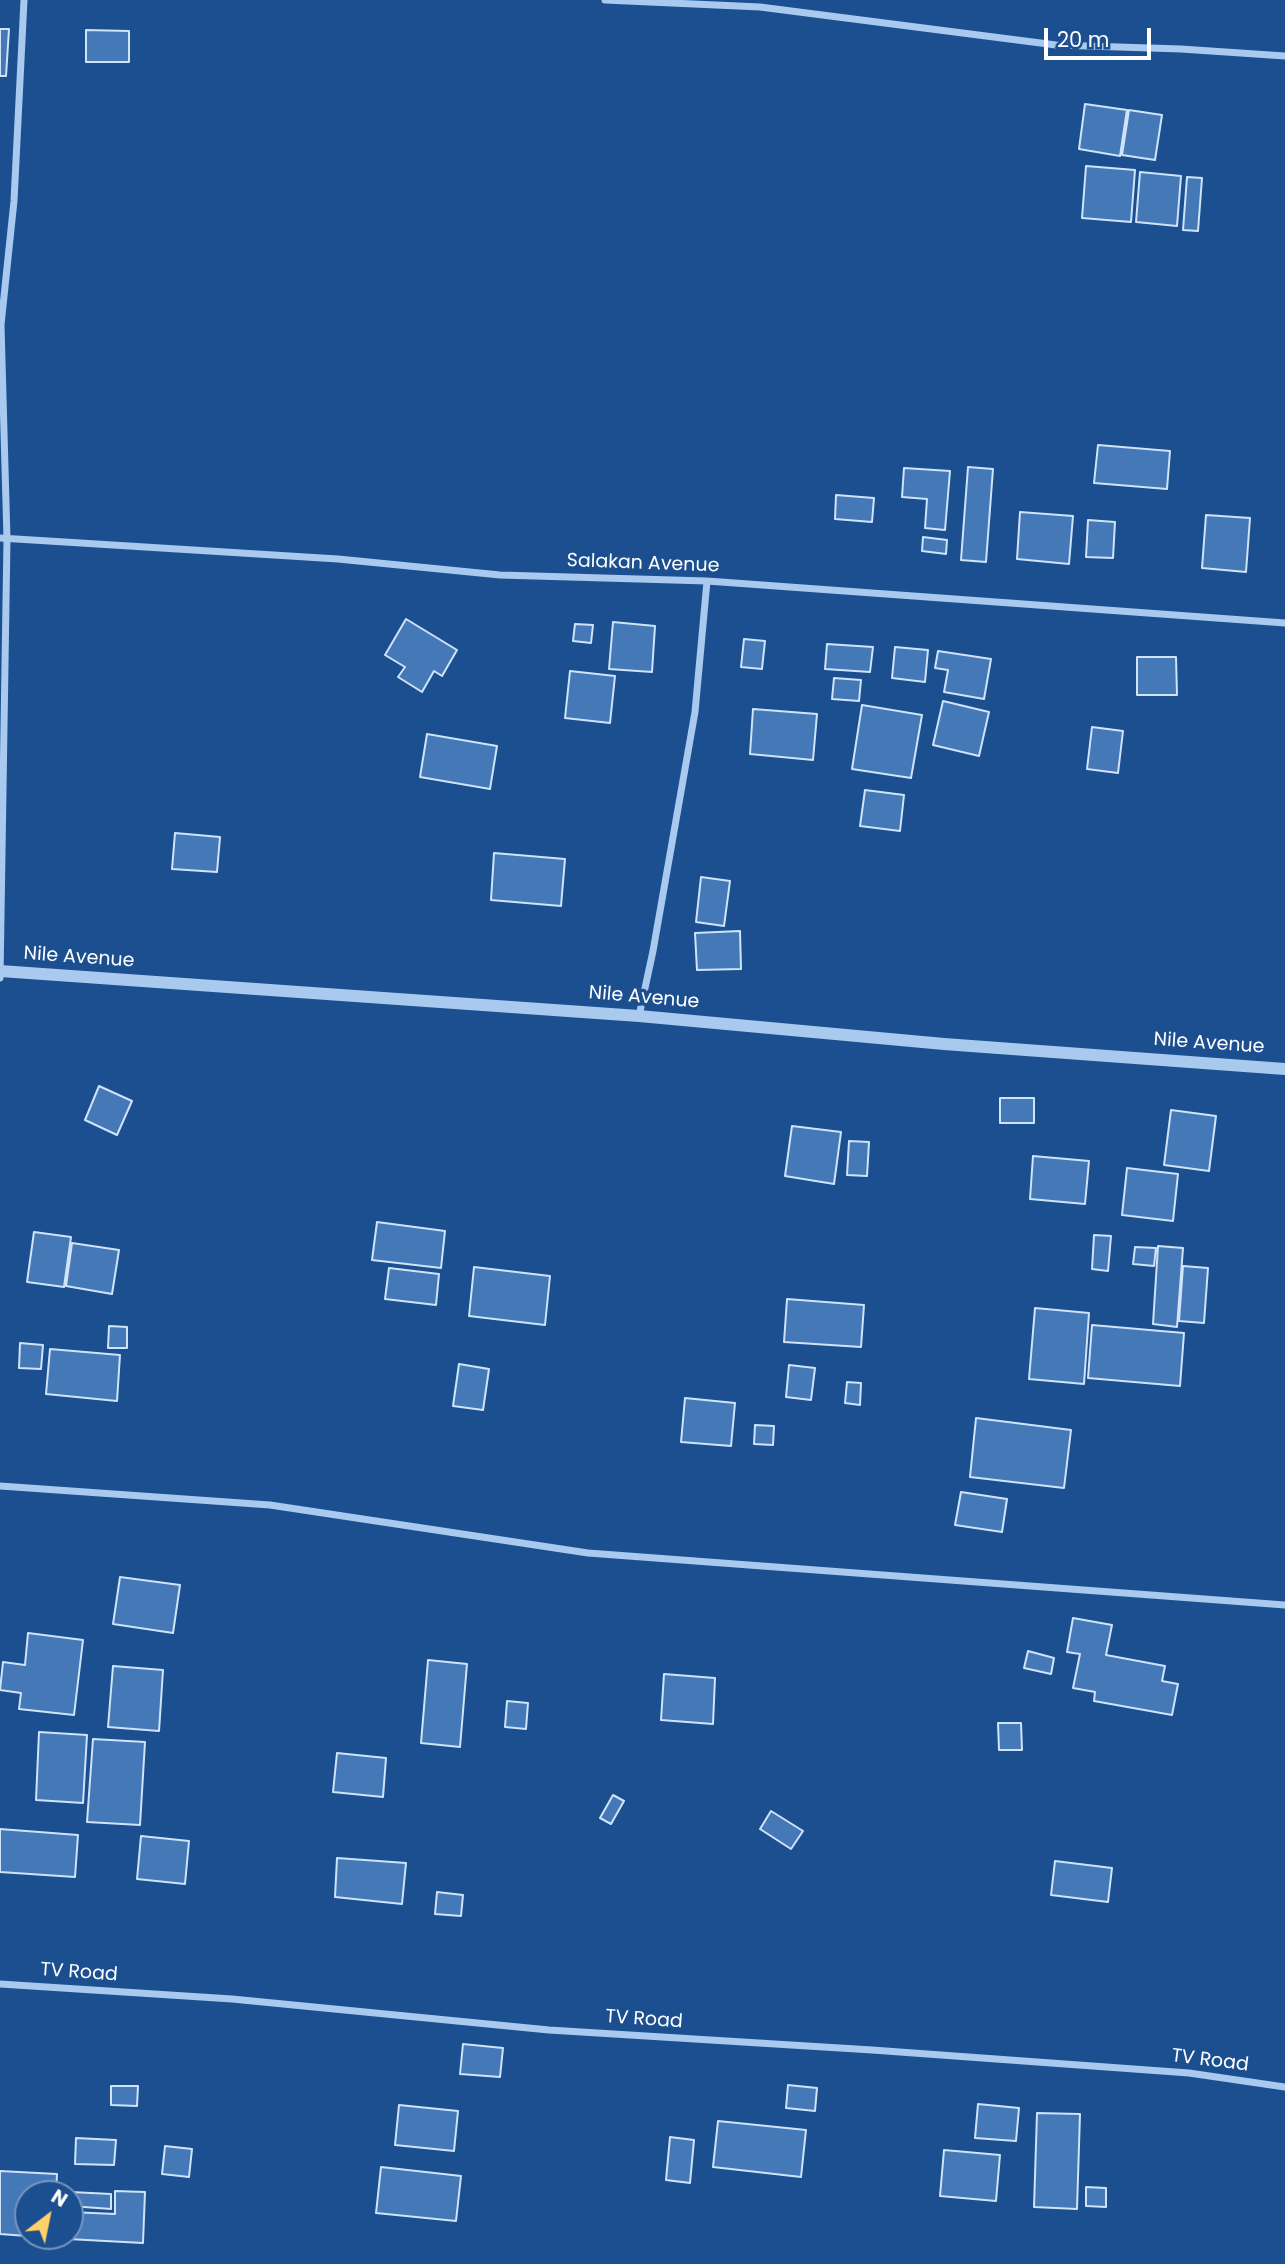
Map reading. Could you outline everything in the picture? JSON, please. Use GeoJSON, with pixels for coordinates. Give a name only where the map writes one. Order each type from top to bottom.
{"type":"FeatureCollection","features":[{"type":"Feature","properties":{"kind":"street"},"geometry":{"type":"LineString","coordinates":[[0,978],[3,539],[0,325],[14,201],[24,0]]}},
{"type":"Feature","properties":{"kind":"street"},"geometry":{"type":"LineString","coordinates":[[605,0],[761,4],[1056,44],[1285,56]]}},
{"type":"Feature","properties":{"kind":"street","name":"Salakan Avenue"},"geometry":{"type":"LineString","coordinates":[[3,539],[338,559],[500,575],[707,581],[1285,622]]}},
{"type":"Feature","properties":{"kind":"street"},"geometry":{"type":"LineString","coordinates":[[639,1016],[695,712],[707,581]]}},
{"type":"Feature","properties":{"kind":"street","name":"Nile Avenue"},"geometry":{"type":"LineString","coordinates":[[0,971],[639,1016],[944,1044],[1285,1069]]}},
{"type":"Feature","properties":{"kind":"street"},"geometry":{"type":"LineString","coordinates":[[0,1486],[270,1505],[588,1553],[1285,1605]]}},
{"type":"Feature","properties":{"kind":"street","name":"TV Road"},"geometry":{"type":"LineString","coordinates":[[0,1984],[232,1999],[549,2030],[1189,2073],[1285,2087]]}},
{"type":"Feature","properties":{"kind":"building"},"geometry":{"type":"Polygon","coordinates":[[[0,29],[9,29],[6,76],[0,76],[0,29]]]}},
{"type":"Feature","properties":{"kind":"building"},"geometry":{"type":"Polygon","coordinates":[[[86,30],[129,31],[129,62],[86,62],[86,30]]]}},
{"type":"Feature","properties":{"kind":"building"},"geometry":{"type":"Polygon","coordinates":[[[1085,104],[1127,110],[1120,156],[1079,149],[1085,104]]]}},
{"type":"Feature","properties":{"kind":"building"},"geometry":{"type":"Polygon","coordinates":[[[1129,110],[1162,115],[1155,160],[1122,155],[1129,110]]]}},
{"type":"Feature","properties":{"kind":"building"},"geometry":{"type":"Polygon","coordinates":[[[1086,166],[1135,170],[1131,222],[1082,218],[1086,166]]]}},
{"type":"Feature","properties":{"kind":"building"},"geometry":{"type":"Polygon","coordinates":[[[1140,172],[1181,176],[1177,226],[1136,222],[1140,172]]]}},
{"type":"Feature","properties":{"kind":"building"},"geometry":{"type":"Polygon","coordinates":[[[1187,177],[1202,178],[1198,231],[1183,230],[1187,177]]]}},
{"type":"Feature","properties":{"kind":"building"},"geometry":{"type":"Polygon","coordinates":[[[1098,445],[1170,451],[1167,489],[1094,483],[1098,445]]]}},
{"type":"Feature","properties":{"kind":"building"},"geometry":{"type":"Polygon","coordinates":[[[968,467],[993,469],[986,562],[961,560],[968,467]]]}},
{"type":"Feature","properties":{"kind":"building"},"geometry":{"type":"Polygon","coordinates":[[[904,468],[950,471],[945,530],[925,528],[927,499],[902,497],[904,468]]]}},
{"type":"Feature","properties":{"kind":"building"},"geometry":{"type":"Polygon","coordinates":[[[836,495],[874,498],[872,522],[835,519],[836,495]]]}},
{"type":"Feature","properties":{"kind":"building"},"geometry":{"type":"Polygon","coordinates":[[[1020,512],[1073,516],[1069,564],[1017,559],[1020,512]]]}},
{"type":"Feature","properties":{"kind":"building"},"geometry":{"type":"Polygon","coordinates":[[[1206,515],[1250,518],[1246,572],[1202,568],[1206,515]]]}},
{"type":"Feature","properties":{"kind":"building"},"geometry":{"type":"Polygon","coordinates":[[[1088,520],[1115,522],[1113,558],[1086,557],[1088,520]]]}},
{"type":"Feature","properties":{"kind":"building"},"geometry":{"type":"Polygon","coordinates":[[[923,537],[947,540],[946,554],[922,551],[923,537]]]}},
{"type":"Feature","properties":{"kind":"building"},"geometry":{"type":"Polygon","coordinates":[[[406,619],[457,650],[442,676],[434,671],[422,692],[398,677],[405,667],[385,655],[406,619]]]}},
{"type":"Feature","properties":{"kind":"building"},"geometry":{"type":"Polygon","coordinates":[[[613,622],[655,626],[652,672],[609,669],[613,622]]]}},
{"type":"Feature","properties":{"kind":"building"},"geometry":{"type":"Polygon","coordinates":[[[575,624],[593,625],[591,643],[573,641],[575,624]]]}},
{"type":"Feature","properties":{"kind":"building"},"geometry":{"type":"Polygon","coordinates":[[[744,639],[765,641],[762,669],[741,667],[744,639]]]}},
{"type":"Feature","properties":{"kind":"building"},"geometry":{"type":"Polygon","coordinates":[[[827,644],[873,647],[870,672],[825,669],[827,644]]]}},
{"type":"Feature","properties":{"kind":"building"},"geometry":{"type":"Polygon","coordinates":[[[895,647],[928,650],[925,682],[892,678],[895,647]]]}},
{"type":"Feature","properties":{"kind":"building"},"geometry":{"type":"Polygon","coordinates":[[[938,651],[991,659],[984,699],[944,692],[948,670],[935,668],[938,651]]]}},
{"type":"Feature","properties":{"kind":"building"},"geometry":{"type":"Polygon","coordinates":[[[1137,657],[1176,657],[1177,695],[1137,695],[1137,657]]]}},
{"type":"Feature","properties":{"kind":"building"},"geometry":{"type":"Polygon","coordinates":[[[570,671],[615,676],[610,723],[565,718],[570,671]]]}},
{"type":"Feature","properties":{"kind":"building"},"geometry":{"type":"Polygon","coordinates":[[[834,678],[861,680],[859,701],[832,699],[834,678]]]}},
{"type":"Feature","properties":{"kind":"building"},"geometry":{"type":"Polygon","coordinates":[[[943,701],[989,712],[979,756],[933,745],[943,701]]]}},
{"type":"Feature","properties":{"kind":"building"},"geometry":{"type":"Polygon","coordinates":[[[862,705],[922,715],[911,778],[852,769],[862,705]]]}},
{"type":"Feature","properties":{"kind":"building"},"geometry":{"type":"Polygon","coordinates":[[[753,709],[817,714],[813,760],[750,754],[753,709]]]}},
{"type":"Feature","properties":{"kind":"building"},"geometry":{"type":"Polygon","coordinates":[[[1092,727],[1123,731],[1118,773],[1087,769],[1092,727]]]}},
{"type":"Feature","properties":{"kind":"building"},"geometry":{"type":"Polygon","coordinates":[[[427,734],[497,746],[490,789],[420,777],[427,734]]]}},
{"type":"Feature","properties":{"kind":"building"},"geometry":{"type":"Polygon","coordinates":[[[865,790],[904,795],[900,831],[860,826],[865,790]]]}},
{"type":"Feature","properties":{"kind":"building"},"geometry":{"type":"Polygon","coordinates":[[[175,833],[220,837],[217,872],[172,869],[175,833]]]}},
{"type":"Feature","properties":{"kind":"building"},"geometry":{"type":"Polygon","coordinates":[[[494,853],[565,859],[561,906],[491,900],[494,853]]]}},
{"type":"Feature","properties":{"kind":"building"},"geometry":{"type":"Polygon","coordinates":[[[701,877],[730,881],[724,926],[696,922],[701,877]]]}},
{"type":"Feature","properties":{"kind":"building"},"geometry":{"type":"Polygon","coordinates":[[[740,931],[741,969],[697,970],[695,933],[740,931]]]}},
{"type":"Feature","properties":{"kind":"building"},"geometry":{"type":"Polygon","coordinates":[[[99,1086],[132,1101],[117,1135],[85,1120],[99,1086]]]}},
{"type":"Feature","properties":{"kind":"building"},"geometry":{"type":"Polygon","coordinates":[[[1000,1098],[1034,1098],[1034,1123],[1000,1123],[1000,1098]]]}},
{"type":"Feature","properties":{"kind":"building"},"geometry":{"type":"Polygon","coordinates":[[[1171,1110],[1216,1116],[1209,1171],[1164,1165],[1171,1110]]]}},
{"type":"Feature","properties":{"kind":"building"},"geometry":{"type":"Polygon","coordinates":[[[792,1126],[841,1132],[834,1184],[785,1176],[792,1126]]]}},
{"type":"Feature","properties":{"kind":"building"},"geometry":{"type":"Polygon","coordinates":[[[849,1141],[869,1142],[867,1176],[847,1175],[849,1141]]]}},
{"type":"Feature","properties":{"kind":"building"},"geometry":{"type":"Polygon","coordinates":[[[1033,1156],[1089,1161],[1085,1204],[1030,1199],[1033,1156]]]}},
{"type":"Feature","properties":{"kind":"building"},"geometry":{"type":"Polygon","coordinates":[[[1127,1168],[1178,1174],[1173,1221],[1122,1215],[1127,1168]]]}},
{"type":"Feature","properties":{"kind":"building"},"geometry":{"type":"Polygon","coordinates":[[[377,1222],[445,1231],[441,1268],[372,1260],[377,1222]]]}},
{"type":"Feature","properties":{"kind":"building"},"geometry":{"type":"Polygon","coordinates":[[[34,1232],[71,1237],[64,1287],[27,1282],[34,1232]]]}},
{"type":"Feature","properties":{"kind":"building"},"geometry":{"type":"Polygon","coordinates":[[[1094,1235],[1111,1236],[1108,1271],[1092,1269],[1094,1235]]]}},
{"type":"Feature","properties":{"kind":"building"},"geometry":{"type":"Polygon","coordinates":[[[72,1243],[119,1250],[112,1294],[66,1286],[72,1243]]]}},
{"type":"Feature","properties":{"kind":"building"},"geometry":{"type":"Polygon","coordinates":[[[1158,1246],[1183,1248],[1177,1327],[1153,1324],[1158,1246]]]}},
{"type":"Feature","properties":{"kind":"building"},"geometry":{"type":"Polygon","coordinates":[[[1135,1247],[1156,1248],[1154,1266],[1133,1264],[1135,1247]]]}},
{"type":"Feature","properties":{"kind":"building"},"geometry":{"type":"Polygon","coordinates":[[[1183,1266],[1208,1268],[1204,1323],[1179,1321],[1183,1266]]]}},
{"type":"Feature","properties":{"kind":"building"},"geometry":{"type":"Polygon","coordinates":[[[474,1267],[550,1276],[545,1325],[469,1316],[474,1267]]]}},
{"type":"Feature","properties":{"kind":"building"},"geometry":{"type":"Polygon","coordinates":[[[389,1268],[439,1274],[436,1305],[385,1299],[389,1268]]]}},
{"type":"Feature","properties":{"kind":"building"},"geometry":{"type":"Polygon","coordinates":[[[787,1299],[864,1305],[861,1347],[784,1342],[787,1299]]]}},
{"type":"Feature","properties":{"kind":"building"},"geometry":{"type":"Polygon","coordinates":[[[1035,1308],[1089,1313],[1084,1384],[1029,1379],[1035,1308]]]}},
{"type":"Feature","properties":{"kind":"building"},"geometry":{"type":"Polygon","coordinates":[[[1092,1325],[1184,1333],[1180,1386],[1088,1378],[1092,1325]]]}},
{"type":"Feature","properties":{"kind":"building"},"geometry":{"type":"Polygon","coordinates":[[[109,1326],[127,1327],[127,1348],[108,1348],[109,1326]]]}},
{"type":"Feature","properties":{"kind":"building"},"geometry":{"type":"Polygon","coordinates":[[[20,1343],[43,1345],[41,1369],[19,1368],[20,1343]]]}},
{"type":"Feature","properties":{"kind":"building"},"geometry":{"type":"Polygon","coordinates":[[[50,1349],[120,1355],[117,1401],[46,1394],[50,1349]]]}},
{"type":"Feature","properties":{"kind":"building"},"geometry":{"type":"Polygon","coordinates":[[[459,1364],[489,1369],[483,1410],[453,1406],[459,1364]]]}},
{"type":"Feature","properties":{"kind":"building"},"geometry":{"type":"Polygon","coordinates":[[[789,1365],[815,1368],[811,1400],[786,1397],[789,1365]]]}},
{"type":"Feature","properties":{"kind":"building"},"geometry":{"type":"Polygon","coordinates":[[[847,1382],[861,1383],[860,1405],[845,1403],[847,1382]]]}},
{"type":"Feature","properties":{"kind":"building"},"geometry":{"type":"Polygon","coordinates":[[[685,1398],[735,1403],[731,1446],[681,1442],[685,1398]]]}},
{"type":"Feature","properties":{"kind":"building"},"geometry":{"type":"Polygon","coordinates":[[[976,1418],[1071,1430],[1064,1488],[970,1477],[976,1418]]]}},
{"type":"Feature","properties":{"kind":"building"},"geometry":{"type":"Polygon","coordinates":[[[755,1425],[774,1426],[773,1445],[754,1444],[755,1425]]]}},
{"type":"Feature","properties":{"kind":"building"},"geometry":{"type":"Polygon","coordinates":[[[961,1492],[1007,1499],[1002,1532],[955,1525],[961,1492]]]}},
{"type":"Feature","properties":{"kind":"building"},"geometry":{"type":"Polygon","coordinates":[[[120,1577],[180,1585],[173,1633],[113,1624],[120,1577]]]}},
{"type":"Feature","properties":{"kind":"building"},"geometry":{"type":"Polygon","coordinates":[[[1073,1618],[1112,1625],[1106,1655],[1165,1666],[1162,1681],[1178,1684],[1172,1715],[1094,1701],[1095,1692],[1073,1688],[1080,1654],[1067,1652],[1073,1618]]]}},
{"type":"Feature","properties":{"kind":"building"},"geometry":{"type":"Polygon","coordinates":[[[28,1633],[83,1640],[74,1715],[19,1709],[21,1693],[0,1690],[3,1662],[25,1665],[28,1633]]]}},
{"type":"Feature","properties":{"kind":"building"},"geometry":{"type":"Polygon","coordinates":[[[1028,1651],[1054,1658],[1051,1674],[1024,1668],[1028,1651]]]}},
{"type":"Feature","properties":{"kind":"building"},"geometry":{"type":"Polygon","coordinates":[[[428,1660],[467,1664],[460,1747],[421,1743],[428,1660]]]}},
{"type":"Feature","properties":{"kind":"building"},"geometry":{"type":"Polygon","coordinates":[[[113,1666],[163,1670],[159,1731],[108,1727],[113,1666]]]}},
{"type":"Feature","properties":{"kind":"building"},"geometry":{"type":"Polygon","coordinates":[[[664,1674],[715,1678],[713,1724],[661,1720],[664,1674]]]}},
{"type":"Feature","properties":{"kind":"building"},"geometry":{"type":"Polygon","coordinates":[[[507,1701],[528,1703],[526,1729],[505,1727],[507,1701]]]}},
{"type":"Feature","properties":{"kind":"building"},"geometry":{"type":"Polygon","coordinates":[[[998,1723],[1021,1723],[1022,1750],[999,1750],[998,1723]]]}},
{"type":"Feature","properties":{"kind":"building"},"geometry":{"type":"Polygon","coordinates":[[[39,1732],[87,1735],[83,1803],[36,1800],[39,1732]]]}},
{"type":"Feature","properties":{"kind":"building"},"geometry":{"type":"Polygon","coordinates":[[[93,1739],[145,1742],[140,1825],[87,1822],[93,1739]]]}},
{"type":"Feature","properties":{"kind":"building"},"geometry":{"type":"Polygon","coordinates":[[[337,1753],[386,1758],[383,1797],[333,1792],[337,1753]]]}},
{"type":"Feature","properties":{"kind":"building"},"geometry":{"type":"Polygon","coordinates":[[[613,1795],[624,1801],[611,1824],[600,1818],[613,1795]]]}},
{"type":"Feature","properties":{"kind":"building"},"geometry":{"type":"Polygon","coordinates":[[[771,1811],[803,1831],[791,1849],[760,1829],[771,1811]]]}},
{"type":"Feature","properties":{"kind":"building"},"geometry":{"type":"Polygon","coordinates":[[[0,1829],[78,1835],[75,1877],[0,1872],[0,1829]]]}},
{"type":"Feature","properties":{"kind":"building"},"geometry":{"type":"Polygon","coordinates":[[[141,1836],[189,1841],[185,1884],[137,1879],[141,1836]]]}},
{"type":"Feature","properties":{"kind":"building"},"geometry":{"type":"Polygon","coordinates":[[[337,1858],[406,1863],[402,1904],[335,1897],[337,1858]]]}},
{"type":"Feature","properties":{"kind":"building"},"geometry":{"type":"Polygon","coordinates":[[[1055,1861],[1112,1868],[1108,1902],[1051,1895],[1055,1861]]]}},
{"type":"Feature","properties":{"kind":"building"},"geometry":{"type":"Polygon","coordinates":[[[437,1892],[463,1895],[461,1916],[435,1914],[437,1892]]]}},
{"type":"Feature","properties":{"kind":"building"},"geometry":{"type":"Polygon","coordinates":[[[463,2044],[503,2048],[500,2077],[460,2074],[463,2044]]]}},
{"type":"Feature","properties":{"kind":"building"},"geometry":{"type":"Polygon","coordinates":[[[788,2085],[817,2088],[815,2111],[786,2108],[788,2085]]]}},
{"type":"Feature","properties":{"kind":"building"},"geometry":{"type":"Polygon","coordinates":[[[111,2086],[138,2086],[137,2106],[111,2105],[111,2086]]]}},
{"type":"Feature","properties":{"kind":"building"},"geometry":{"type":"Polygon","coordinates":[[[978,2104],[1019,2108],[1016,2141],[975,2138],[978,2104]]]}},
{"type":"Feature","properties":{"kind":"building"},"geometry":{"type":"Polygon","coordinates":[[[399,2105],[458,2111],[454,2151],[395,2145],[399,2105]]]}},
{"type":"Feature","properties":{"kind":"building"},"geometry":{"type":"Polygon","coordinates":[[[1037,2113],[1080,2114],[1077,2209],[1034,2207],[1037,2113]]]}},
{"type":"Feature","properties":{"kind":"building"},"geometry":{"type":"Polygon","coordinates":[[[718,2121],[806,2130],[801,2177],[713,2167],[718,2121]]]}},
{"type":"Feature","properties":{"kind":"building"},"geometry":{"type":"Polygon","coordinates":[[[670,2137],[694,2140],[690,2183],[666,2180],[670,2137]]]}},
{"type":"Feature","properties":{"kind":"building"},"geometry":{"type":"Polygon","coordinates":[[[76,2138],[116,2140],[114,2165],[75,2164],[76,2138]]]}},
{"type":"Feature","properties":{"kind":"building"},"geometry":{"type":"Polygon","coordinates":[[[165,2146],[192,2149],[189,2177],[162,2174],[165,2146]]]}},
{"type":"Feature","properties":{"kind":"building"},"geometry":{"type":"Polygon","coordinates":[[[944,2150],[1000,2155],[996,2201],[940,2196],[944,2150]]]}},
{"type":"Feature","properties":{"kind":"building"},"geometry":{"type":"Polygon","coordinates":[[[381,2167],[461,2176],[456,2221],[376,2213],[381,2167]]]}},
{"type":"Feature","properties":{"kind":"building"},"geometry":{"type":"Polygon","coordinates":[[[0,2171],[57,2174],[57,2180],[14,2180],[14,2235],[0,2234],[0,2171]]]}},
{"type":"Feature","properties":{"kind":"building"},"geometry":{"type":"Polygon","coordinates":[[[1086,2187],[1106,2188],[1106,2207],[1086,2206],[1086,2187]]]}},
{"type":"Feature","properties":{"kind":"building"},"geometry":{"type":"Polygon","coordinates":[[[115,2191],[145,2192],[143,2243],[84,2240],[84,2213],[115,2214],[115,2191]]]}},
{"type":"Feature","properties":{"kind":"building"},"geometry":{"type":"Polygon","coordinates":[[[84,2193],[111,2194],[111,2209],[84,2207],[84,2193]]]}}]}
